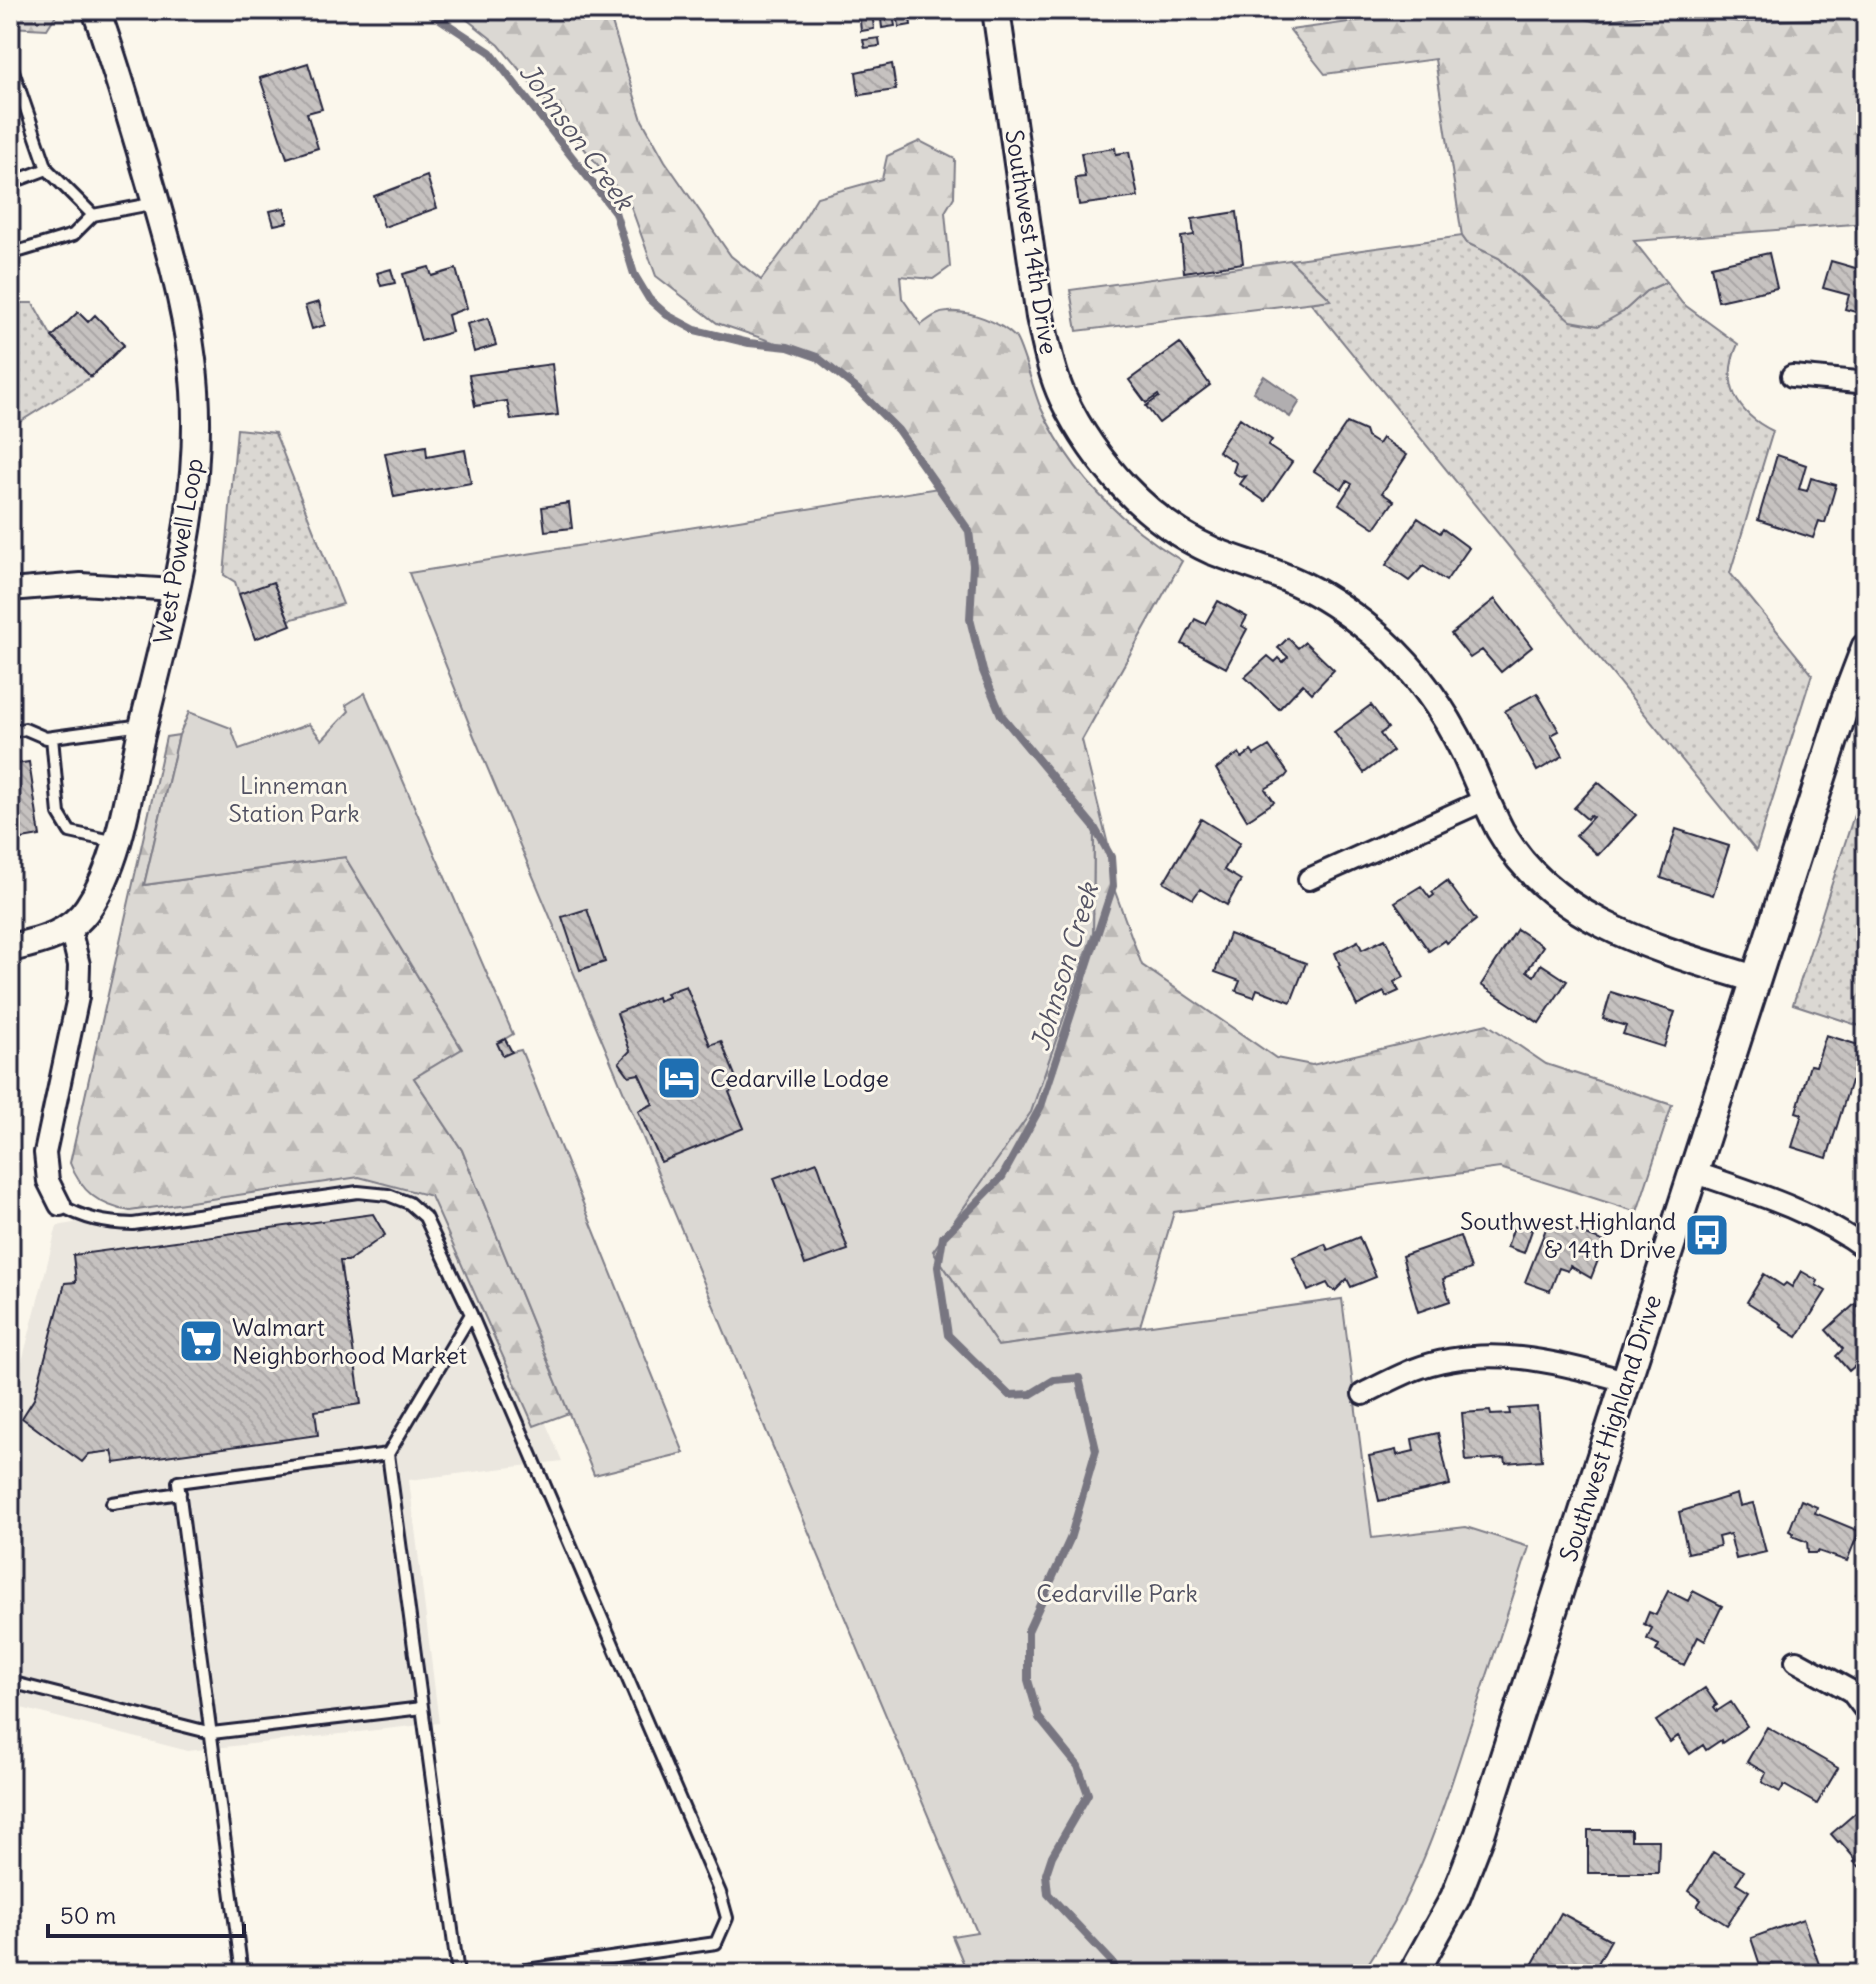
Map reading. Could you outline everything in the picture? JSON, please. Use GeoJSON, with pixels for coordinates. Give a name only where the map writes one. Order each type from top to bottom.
{"type":"FeatureCollection","features":[{"type":"Feature","properties":{"kind":"main road","name":"Southwest Highland Drive"},"geometry":{"type":"LineString","coordinates":[[1413,1974],[1455,1898],[1476,1847],[1755,979],[1856,706],[1866,648]]}},
{"type":"Feature","properties":{"kind":"street","name":"West Powell Loop"},"geometry":{"type":"LineString","coordinates":[[70,928],[87,909],[100,886],[116,842],[174,590],[193,479],[195,389],[183,306],[156,203],[96,10]]}},
{"type":"Feature","properties":{"kind":"street","name":"Southwest 14th Drive"},"geometry":{"type":"LineString","coordinates":[[996,10],[1040,317],[1058,384],[1079,428],[1125,489],[1174,529],[1210,549],[1302,585],[1331,601],[1383,642],[1442,712],[1502,833],[1519,857],[1541,881],[1573,907],[1603,926],[1638,941],[1755,979]]}},
{"type":"Feature","properties":{"kind":"street"},"geometry":{"type":"LineString","coordinates":[[1792,376],[1858,382],[1866,387]]}},
{"type":"Feature","properties":{"kind":"street"},"geometry":{"type":"LineString","coordinates":[[10,590],[98,584],[174,590]]}},
{"type":"Feature","properties":{"kind":"street"},"geometry":{"type":"LineString","coordinates":[[1309,879],[1485,800]]}},
{"type":"Feature","properties":{"kind":"street"},"geometry":{"type":"LineString","coordinates":[[10,948],[38,942],[70,928],[79,965],[78,997],[45,1153],[48,1181],[60,1205]]}},
{"type":"Feature","properties":{"kind":"street"},"geometry":{"type":"LineString","coordinates":[[1693,1172],[1785,1205],[1866,1249]]}},
{"type":"Feature","properties":{"kind":"street"},"geometry":{"type":"LineString","coordinates":[[1363,1394],[1413,1370],[1478,1356],[1547,1360],[1625,1381]]}},
{"type":"Feature","properties":{"kind":"street"},"geometry":{"type":"LineString","coordinates":[[1796,1661],[1851,1691],[1866,1711]]}},
{"type":"Feature","properties":{"kind":"lane"},"geometry":{"type":"LineString","coordinates":[[10,62],[47,169],[93,215]]}},
{"type":"Feature","properties":{"kind":"lane"},"geometry":{"type":"LineString","coordinates":[[10,183],[47,169]]}},
{"type":"Feature","properties":{"kind":"lane"},"geometry":{"type":"LineString","coordinates":[[10,254],[73,235],[93,215],[156,203]]}},
{"type":"Feature","properties":{"kind":"lane"},"geometry":{"type":"LineString","coordinates":[[10,732],[25,729],[46,738],[144,725]]}},
{"type":"Feature","properties":{"kind":"lane"},"geometry":{"type":"LineString","coordinates":[[52,737],[59,814],[70,832],[116,842]]}},
{"type":"Feature","properties":{"kind":"lane"},"geometry":{"type":"LineString","coordinates":[[60,1205],[78,1216],[103,1223],[133,1224],[358,1192],[388,1195],[409,1203],[425,1217],[471,1314],[720,1893],[727,1918],[716,1943],[497,1974]]}},
{"type":"Feature","properties":{"kind":"lane"},"geometry":{"type":"LineString","coordinates":[[458,1974],[388,1454],[471,1314]]}},
{"type":"Feature","properties":{"kind":"lane"},"geometry":{"type":"LineString","coordinates":[[242,1974],[178,1482],[388,1454]]}},
{"type":"Feature","properties":{"kind":"lane"},"geometry":{"type":"LineString","coordinates":[[112,1503],[180,1493]]}},
{"type":"Feature","properties":{"kind":"lane"},"geometry":{"type":"LineString","coordinates":[[10,1682],[212,1733],[422,1708]]}},
{"type":"Feature","properties":{"kind":"shaded area"},"geometry":{"type":"Polygon","coordinates":[[[432,1155],[562,1461],[409,1480],[439,1723],[188,1751],[10,1705],[10,1408],[57,1226],[432,1155]]]}},
{"type":"Feature","properties":{"kind":"green space"},"geometry":{"type":"Polygon","coordinates":[[[10,10],[59,10],[47,29],[10,27],[10,10]]]}},
{"type":"Feature","properties":{"kind":"green space"},"geometry":{"type":"Polygon","coordinates":[[[455,10],[608,10],[642,120],[665,161],[731,256],[761,280],[791,240],[817,197],[882,179],[887,156],[920,141],[955,159],[954,197],[945,212],[950,267],[933,279],[900,276],[902,298],[921,325],[940,313],[965,313],[993,322],[1015,337],[1040,406],[1066,453],[1118,513],[1182,561],[1082,740],[1111,857],[1113,886],[1142,965],[1276,1058],[1312,1065],[1487,1024],[1546,1064],[1672,1105],[1637,1212],[1500,1168],[1174,1212],[1140,1326],[998,1346],[933,1251],[1031,1111],[1093,933],[1094,827],[1001,715],[983,671],[970,619],[973,565],[969,531],[898,430],[857,389],[817,357],[717,323],[656,276],[630,204],[499,45],[455,10]]]}},
{"type":"Feature","properties":{"kind":"green space"},"geometry":{"type":"Polygon","coordinates":[[[1393,10],[1567,10],[1595,22],[1664,12],[1741,22],[1866,17],[1866,223],[1634,241],[1666,282],[1646,291],[1623,312],[1598,326],[1571,321],[1499,258],[1467,243],[1462,236],[1435,59],[1325,74],[1290,30],[1394,16],[1393,10]]]}},
{"type":"Feature","properties":{"kind":"green space"},"geometry":{"type":"Polygon","coordinates":[[[1462,236],[1467,243],[1499,258],[1543,298],[1623,312],[1646,291],[1666,282],[1682,303],[1738,344],[1731,372],[1735,395],[1749,415],[1773,431],[1730,573],[1812,674],[1756,851],[1311,303],[1330,299],[1290,260],[1462,236]]]}},
{"type":"Feature","properties":{"kind":"green space"},"geometry":{"type":"Polygon","coordinates":[[[1290,260],[1331,300],[1077,331],[1070,290],[1290,260]]]}},
{"type":"Feature","properties":{"kind":"green space"},"geometry":{"type":"Polygon","coordinates":[[[10,303],[33,303],[52,337],[91,377],[10,428],[10,303]]]}},
{"type":"Feature","properties":{"kind":"green space"},"geometry":{"type":"Polygon","coordinates":[[[237,429],[275,433],[343,604],[289,620],[273,583],[239,594],[235,582],[224,575],[237,429]]]}},
{"type":"Feature","properties":{"kind":"green space","name":"Cedarville Park"},"geometry":{"type":"Polygon","coordinates":[[[938,488],[969,531],[973,565],[970,619],[983,671],[1001,715],[1094,827],[1093,933],[1031,1112],[933,1251],[998,1346],[1342,1299],[1372,1538],[1466,1527],[1529,1547],[1436,1828],[1396,1917],[1361,1974],[968,1974],[952,1936],[977,1932],[474,736],[409,573],[938,488]]]}},
{"type":"Feature","properties":{"kind":"green space","name":"Linneman Station Park"},"geometry":{"type":"Polygon","coordinates":[[[365,693],[513,1034],[498,1043],[512,1052],[521,1050],[684,1453],[594,1475],[462,1150],[414,1078],[462,1049],[345,857],[144,885],[179,735],[189,712],[231,728],[239,749],[309,724],[322,740],[349,711],[346,705],[365,693]]]}},
{"type":"Feature","properties":{"kind":"green space"},"geometry":{"type":"Polygon","coordinates":[[[179,735],[144,885],[345,857],[462,1049],[414,1078],[462,1150],[569,1413],[534,1426],[431,1196],[359,1177],[130,1211],[101,1201],[80,1182],[70,1163],[166,737],[179,735]]]}},
{"type":"Feature","properties":{"kind":"green space"},"geometry":{"type":"Polygon","coordinates":[[[1866,778],[1866,1028],[1793,1004],[1866,778]]]}},
{"type":"Feature","properties":{"kind":"water"},"geometry":{"type":"Polygon","coordinates":[[[1264,376],[1300,401],[1290,417],[1253,392],[1264,376]]]}},
{"type":"Feature","properties":{"kind":"building"},"geometry":{"type":"Polygon","coordinates":[[[859,10],[872,10],[874,29],[861,31],[859,10]]]}},
{"type":"Feature","properties":{"kind":"building"},"geometry":{"type":"Polygon","coordinates":[[[880,10],[892,10],[895,26],[882,28],[880,10]]]}},
{"type":"Feature","properties":{"kind":"building"},"geometry":{"type":"Polygon","coordinates":[[[897,10],[909,10],[911,25],[899,27],[897,10]]]}},
{"type":"Feature","properties":{"kind":"building"},"geometry":{"type":"Polygon","coordinates":[[[879,38],[880,46],[865,48],[863,40],[879,38]]]}},
{"type":"Feature","properties":{"kind":"building"},"geometry":{"type":"Polygon","coordinates":[[[308,63],[322,109],[307,113],[318,148],[287,158],[260,78],[308,63]]]}},
{"type":"Feature","properties":{"kind":"building"},"geometry":{"type":"Polygon","coordinates":[[[892,64],[896,90],[859,95],[856,72],[892,64]]]}},
{"type":"Feature","properties":{"kind":"building"},"geometry":{"type":"Polygon","coordinates":[[[1115,148],[1116,154],[1129,152],[1138,197],[1079,205],[1075,178],[1085,177],[1081,153],[1115,148]]]}},
{"type":"Feature","properties":{"kind":"building"},"geometry":{"type":"Polygon","coordinates":[[[427,176],[437,208],[384,227],[374,196],[427,176]]]}},
{"type":"Feature","properties":{"kind":"building"},"geometry":{"type":"Polygon","coordinates":[[[284,208],[288,222],[274,225],[270,211],[284,208]]]}},
{"type":"Feature","properties":{"kind":"building"},"geometry":{"type":"Polygon","coordinates":[[[1237,212],[1243,263],[1184,272],[1181,237],[1194,235],[1192,219],[1237,212]]]}},
{"type":"Feature","properties":{"kind":"building"},"geometry":{"type":"Polygon","coordinates":[[[1769,253],[1777,288],[1718,301],[1711,266],[1769,253]]]}},
{"type":"Feature","properties":{"kind":"building"},"geometry":{"type":"Polygon","coordinates":[[[1831,261],[1866,271],[1866,315],[1845,309],[1849,295],[1823,288],[1831,261]]]}},
{"type":"Feature","properties":{"kind":"building"},"geometry":{"type":"Polygon","coordinates":[[[429,267],[432,276],[456,269],[467,308],[448,315],[452,332],[421,341],[403,274],[429,267]]]}},
{"type":"Feature","properties":{"kind":"building"},"geometry":{"type":"Polygon","coordinates":[[[391,269],[395,283],[381,286],[377,273],[391,269]]]}},
{"type":"Feature","properties":{"kind":"building"},"geometry":{"type":"Polygon","coordinates":[[[319,302],[325,325],[312,329],[305,306],[319,302]]]}},
{"type":"Feature","properties":{"kind":"building"},"geometry":{"type":"Polygon","coordinates":[[[78,312],[88,322],[95,315],[124,345],[91,377],[52,337],[78,312]]]}},
{"type":"Feature","properties":{"kind":"building"},"geometry":{"type":"Polygon","coordinates":[[[488,318],[496,345],[474,352],[467,324],[488,318]]]}},
{"type":"Feature","properties":{"kind":"building"},"geometry":{"type":"Polygon","coordinates":[[[1180,343],[1210,385],[1159,423],[1146,406],[1158,395],[1146,403],[1129,380],[1180,343]]]}},
{"type":"Feature","properties":{"kind":"building"},"geometry":{"type":"Polygon","coordinates":[[[552,364],[558,415],[511,420],[507,401],[475,406],[469,375],[552,364]]]}},
{"type":"Feature","properties":{"kind":"building"},"geometry":{"type":"Polygon","coordinates":[[[1240,418],[1272,440],[1268,446],[1292,462],[1265,501],[1240,484],[1246,476],[1241,477],[1233,472],[1236,463],[1218,451],[1240,418]]]}},
{"type":"Feature","properties":{"kind":"building"},"geometry":{"type":"Polygon","coordinates":[[[1347,423],[1365,431],[1367,437],[1378,444],[1382,438],[1407,455],[1382,493],[1394,501],[1375,528],[1339,504],[1352,484],[1347,481],[1342,489],[1314,471],[1347,423]]]}},
{"type":"Feature","properties":{"kind":"building"},"geometry":{"type":"Polygon","coordinates":[[[426,446],[427,457],[465,450],[471,483],[394,497],[385,453],[426,446]]]}},
{"type":"Feature","properties":{"kind":"building"},"geometry":{"type":"Polygon","coordinates":[[[1777,455],[1806,465],[1799,489],[1807,491],[1811,478],[1836,485],[1825,523],[1819,521],[1813,538],[1758,520],[1777,455]]]}},
{"type":"Feature","properties":{"kind":"building"},"geometry":{"type":"Polygon","coordinates":[[[569,503],[572,528],[545,531],[542,507],[569,503]]]}},
{"type":"Feature","properties":{"kind":"building"},"geometry":{"type":"Polygon","coordinates":[[[1418,518],[1440,533],[1443,529],[1469,548],[1446,581],[1423,566],[1409,581],[1386,565],[1418,518]]]}},
{"type":"Feature","properties":{"kind":"building"},"geometry":{"type":"Polygon","coordinates":[[[273,582],[291,625],[255,639],[239,594],[273,582]]]}},
{"type":"Feature","properties":{"kind":"building"},"geometry":{"type":"Polygon","coordinates":[[[1495,599],[1532,647],[1501,672],[1482,650],[1470,658],[1451,634],[1495,599]]]}},
{"type":"Feature","properties":{"kind":"building"},"geometry":{"type":"Polygon","coordinates":[[[1218,601],[1247,617],[1242,626],[1247,629],[1226,668],[1182,644],[1195,619],[1205,624],[1218,601]]]}},
{"type":"Feature","properties":{"kind":"building"},"geometry":{"type":"Polygon","coordinates":[[[1288,638],[1298,648],[1305,642],[1334,670],[1312,693],[1303,684],[1279,709],[1245,677],[1268,656],[1275,662],[1279,658],[1283,662],[1288,657],[1278,648],[1288,638]]]}},
{"type":"Feature","properties":{"kind":"building"},"geometry":{"type":"Polygon","coordinates":[[[1537,693],[1559,731],[1551,735],[1563,756],[1537,771],[1505,711],[1537,693]]]}},
{"type":"Feature","properties":{"kind":"building"},"geometry":{"type":"Polygon","coordinates":[[[1371,705],[1388,728],[1380,734],[1393,751],[1364,773],[1334,732],[1371,705]]]}},
{"type":"Feature","properties":{"kind":"building"},"geometry":{"type":"Polygon","coordinates":[[[1269,746],[1288,773],[1265,789],[1274,802],[1247,820],[1216,769],[1239,753],[1242,758],[1251,751],[1254,755],[1269,746]]]}},
{"type":"Feature","properties":{"kind":"building"},"geometry":{"type":"Polygon","coordinates":[[[29,762],[40,836],[10,841],[10,765],[29,762]]]}},
{"type":"Feature","properties":{"kind":"building"},"geometry":{"type":"Polygon","coordinates":[[[1598,782],[1636,815],[1598,855],[1576,835],[1593,817],[1590,815],[1587,819],[1574,808],[1598,782]]]}},
{"type":"Feature","properties":{"kind":"building"},"geometry":{"type":"Polygon","coordinates":[[[1201,819],[1240,843],[1224,870],[1241,880],[1227,905],[1200,889],[1193,899],[1164,882],[1201,819]]]}},
{"type":"Feature","properties":{"kind":"building"},"geometry":{"type":"Polygon","coordinates":[[[1676,829],[1729,846],[1713,895],[1661,878],[1676,829]]]}},
{"type":"Feature","properties":{"kind":"building"},"geometry":{"type":"Polygon","coordinates":[[[1447,881],[1476,920],[1447,943],[1445,940],[1429,951],[1395,902],[1421,886],[1430,898],[1434,895],[1432,892],[1447,881]]]}},
{"type":"Feature","properties":{"kind":"building"},"geometry":{"type":"Polygon","coordinates":[[[587,909],[605,962],[580,970],[562,917],[587,909]]]}},
{"type":"Feature","properties":{"kind":"building"},"geometry":{"type":"Polygon","coordinates":[[[1517,929],[1543,946],[1527,971],[1534,976],[1541,964],[1567,981],[1539,1023],[1481,985],[1517,929]]]}},
{"type":"Feature","properties":{"kind":"building"},"geometry":{"type":"Polygon","coordinates":[[[1229,934],[1306,963],[1291,1002],[1257,989],[1254,997],[1236,991],[1240,981],[1215,972],[1229,934]]]}},
{"type":"Feature","properties":{"kind":"building"},"geometry":{"type":"Polygon","coordinates":[[[1385,939],[1404,977],[1394,982],[1399,991],[1386,997],[1384,992],[1357,1006],[1335,953],[1358,941],[1362,950],[1385,939]]]}},
{"type":"Feature","properties":{"kind":"building"},"geometry":{"type":"Polygon","coordinates":[[[686,986],[710,1045],[721,1041],[740,1088],[729,1092],[744,1128],[661,1162],[638,1111],[653,1104],[639,1074],[629,1076],[619,1062],[630,1051],[617,1013],[657,997],[658,1001],[668,997],[666,993],[686,986]]]}},
{"type":"Feature","properties":{"kind":"building"},"geometry":{"type":"Polygon","coordinates":[[[1611,992],[1675,1012],[1664,1047],[1623,1034],[1626,1026],[1603,1019],[1611,992]]]}},
{"type":"Feature","properties":{"kind":"building"},"geometry":{"type":"Polygon","coordinates":[[[1826,1035],[1865,1047],[1827,1158],[1792,1147],[1802,1114],[1796,1112],[1810,1065],[1816,1066],[1826,1035]]]}},
{"type":"Feature","properties":{"kind":"building"},"geometry":{"type":"Polygon","coordinates":[[[505,1039],[512,1052],[503,1056],[497,1043],[505,1039]]]}},
{"type":"Feature","properties":{"kind":"building"},"geometry":{"type":"Polygon","coordinates":[[[817,1162],[848,1250],[805,1265],[774,1178],[817,1162]]]}},
{"type":"Feature","properties":{"kind":"building","name":"Walmart Neighborhood Market"},"geometry":{"type":"Polygon","coordinates":[[[373,1214],[385,1235],[348,1261],[340,1261],[361,1404],[315,1411],[318,1435],[115,1463],[112,1451],[89,1454],[82,1462],[22,1418],[34,1399],[65,1283],[76,1282],[73,1255],[373,1214]]]}},
{"type":"Feature","properties":{"kind":"building"},"geometry":{"type":"Polygon","coordinates":[[[1549,1221],[1605,1242],[1591,1278],[1570,1266],[1568,1271],[1559,1268],[1550,1291],[1525,1282],[1549,1221]]]}},
{"type":"Feature","properties":{"kind":"building"},"geometry":{"type":"Polygon","coordinates":[[[1515,1224],[1532,1230],[1524,1253],[1507,1247],[1515,1224]]]}},
{"type":"Feature","properties":{"kind":"building"},"geometry":{"type":"Polygon","coordinates":[[[1460,1236],[1471,1269],[1443,1279],[1450,1301],[1418,1312],[1402,1256],[1460,1236]]]}},
{"type":"Feature","properties":{"kind":"building"},"geometry":{"type":"Polygon","coordinates":[[[1359,1237],[1376,1277],[1351,1287],[1347,1279],[1335,1291],[1327,1283],[1308,1291],[1293,1257],[1325,1244],[1328,1250],[1359,1237]]]}},
{"type":"Feature","properties":{"kind":"building"},"geometry":{"type":"Polygon","coordinates":[[[1801,1271],[1818,1281],[1816,1285],[1826,1291],[1797,1337],[1747,1302],[1764,1274],[1783,1286],[1786,1283],[1792,1287],[1801,1271]]]}},
{"type":"Feature","properties":{"kind":"building"},"geometry":{"type":"Polygon","coordinates":[[[1855,1304],[1866,1315],[1866,1377],[1856,1365],[1849,1371],[1836,1356],[1843,1349],[1826,1330],[1855,1304]]]}},
{"type":"Feature","properties":{"kind":"building"},"geometry":{"type":"Polygon","coordinates":[[[1537,1407],[1542,1460],[1506,1463],[1505,1458],[1466,1461],[1462,1413],[1490,1411],[1491,1415],[1510,1414],[1509,1409],[1537,1407]]]}},
{"type":"Feature","properties":{"kind":"building"},"geometry":{"type":"Polygon","coordinates":[[[1438,1433],[1450,1485],[1379,1501],[1369,1456],[1396,1450],[1397,1455],[1414,1451],[1412,1439],[1438,1433]]]}},
{"type":"Feature","properties":{"kind":"building"},"geometry":{"type":"Polygon","coordinates":[[[1737,1494],[1740,1506],[1753,1503],[1766,1552],[1736,1559],[1730,1534],[1718,1537],[1720,1546],[1688,1553],[1679,1512],[1737,1494]]]}},
{"type":"Feature","properties":{"kind":"building"},"geometry":{"type":"Polygon","coordinates":[[[1801,1500],[1817,1507],[1815,1513],[1859,1531],[1847,1561],[1818,1551],[1808,1553],[1807,1542],[1792,1536],[1793,1533],[1789,1531],[1801,1500]]]}},
{"type":"Feature","properties":{"kind":"building"},"geometry":{"type":"Polygon","coordinates":[[[1862,1588],[1866,1589],[1866,1606],[1856,1594],[1862,1588]]]}},
{"type":"Feature","properties":{"kind":"building"},"geometry":{"type":"Polygon","coordinates":[[[1668,1591],[1688,1601],[1693,1591],[1722,1606],[1705,1641],[1698,1637],[1684,1665],[1656,1651],[1659,1645],[1647,1639],[1652,1628],[1644,1624],[1649,1612],[1656,1615],[1668,1591]]]}},
{"type":"Feature","properties":{"kind":"building"},"geometry":{"type":"Polygon","coordinates":[[[1705,1688],[1717,1705],[1714,1707],[1717,1711],[1731,1702],[1747,1726],[1722,1743],[1721,1740],[1706,1750],[1703,1745],[1690,1754],[1678,1736],[1670,1742],[1656,1721],[1705,1688]]]}},
{"type":"Feature","properties":{"kind":"building"},"geometry":{"type":"Polygon","coordinates":[[[1767,1727],[1838,1768],[1817,1804],[1784,1785],[1780,1792],[1762,1782],[1766,1773],[1747,1762],[1767,1727]]]}},
{"type":"Feature","properties":{"kind":"building"},"geometry":{"type":"Polygon","coordinates":[[[1866,1804],[1866,1872],[1831,1834],[1866,1804]]]}},
{"type":"Feature","properties":{"kind":"building"},"geometry":{"type":"Polygon","coordinates":[[[1588,1830],[1631,1830],[1631,1840],[1659,1840],[1658,1873],[1588,1873],[1588,1830]]]}},
{"type":"Feature","properties":{"kind":"building"},"geometry":{"type":"Polygon","coordinates":[[[1713,1852],[1744,1871],[1736,1883],[1749,1891],[1727,1925],[1697,1906],[1701,1900],[1689,1891],[1713,1852]]]}},
{"type":"Feature","properties":{"kind":"building"},"geometry":{"type":"Polygon","coordinates":[[[1561,1913],[1611,1940],[1592,1974],[1527,1974],[1561,1913]]]}},
{"type":"Feature","properties":{"kind":"building"},"geometry":{"type":"Polygon","coordinates":[[[1803,1919],[1819,1964],[1813,1966],[1815,1974],[1772,1974],[1769,1965],[1761,1968],[1751,1938],[1803,1919]]]}},
{"type":"Feature","properties":{"kind":"waterway","name":"Johnson Creek"},"geometry":{"type":"LineString","coordinates":[[426,10],[490,52],[615,212],[634,274],[649,299],[667,315],[695,330],[749,343],[788,347],[817,357],[857,389],[898,430],[969,531],[973,565],[970,619],[983,671],[1001,715],[1094,827],[1111,857],[1113,886],[1041,1106],[1002,1177],[943,1237],[938,1267],[948,1335],[1009,1395],[1031,1394],[1054,1380],[1079,1378],[1096,1450],[1070,1539],[1028,1631],[1028,1680],[1039,1718],[1078,1766],[1088,1794],[1052,1856],[1046,1874],[1048,1894],[1113,1963],[1117,1974]]}},
{"type":"Feature","properties":{"kind":"place","name":"Cedarville Lodge"},"geometry":{"type":"Point","coordinates":[679,1078]}},
{"type":"Feature","properties":{"kind":"place","name":"Southwest Highland & 14th Drive"},"geometry":{"type":"Point","coordinates":[1707,1235]}},
{"type":"Feature","properties":{"kind":"place","name":"Walmart Neighborhood Market"},"geometry":{"type":"Point","coordinates":[201,1341]}}]}
